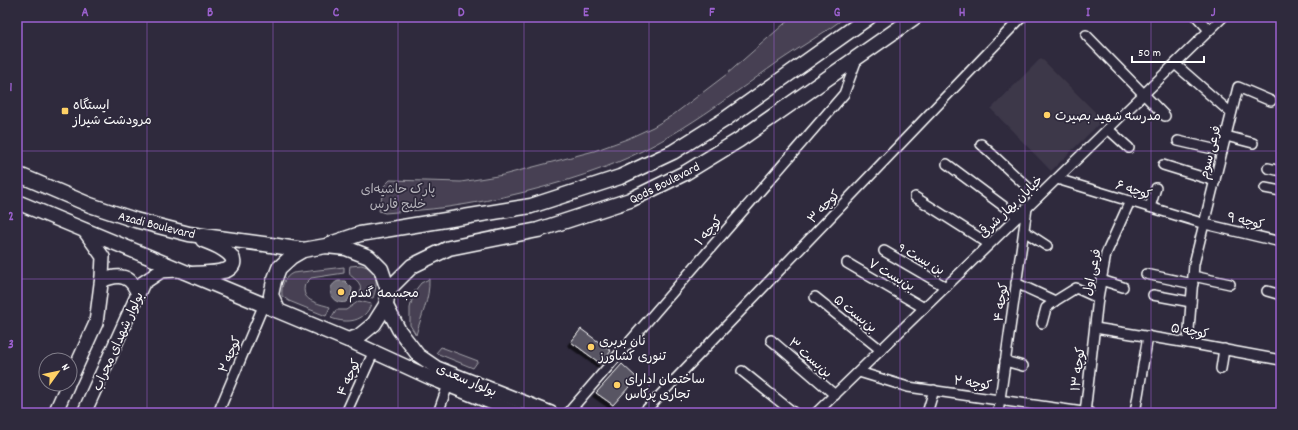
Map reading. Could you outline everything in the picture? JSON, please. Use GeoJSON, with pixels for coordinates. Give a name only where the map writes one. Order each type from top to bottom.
{"type":"FeatureCollection","features":[{"type":"Feature","properties":{"kind":"main road","name":"Qods Boulevard"},"geometry":{"type":"LineString","coordinates":[[326,246],[360,234],[531,206],[620,177],[673,152],[724,120],[869,17]]}},
{"type":"Feature","properties":{"kind":"main road","name":"Qods Boulevard"},"geometry":{"type":"LineString","coordinates":[[388,290],[412,266],[449,248],[538,230],[630,200],[685,174],[739,140],[915,17]]}},
{"type":"Feature","properties":{"kind":"main road","name":"Azadi Boulevard"},"geometry":{"type":"LineString","coordinates":[[17,174],[90,205],[135,220],[189,234],[271,244],[303,250]]}},
{"type":"Feature","properties":{"kind":"main road"},"geometry":{"type":"LineString","coordinates":[[18,202],[348,340],[358,337],[374,324],[386,305],[388,290],[381,269],[369,257],[346,248],[326,246],[303,250],[291,257],[279,268],[271,295],[278,310]]}},
{"type":"Feature","properties":{"kind":"main road","name":"بولوار شهدای محراب"},"geometry":{"type":"LineString","coordinates":[[78,362],[96,323],[102,281],[103,257],[84,230]]}},
{"type":"Feature","properties":{"kind":"main road"},"geometry":{"type":"LineString","coordinates":[[183,272],[224,271],[230,268],[233,264],[233,259],[220,247],[189,234]]}},
{"type":"Feature","properties":{"kind":"main road","name":"بولوار شهدای محراب"},"geometry":{"type":"LineString","coordinates":[[84,413],[143,283],[161,271],[183,272]]}},
{"type":"Feature","properties":{"kind":"main road"},"geometry":{"type":"LineString","coordinates":[[102,281],[113,276],[131,280],[136,286],[138,295]]}},
{"type":"Feature","properties":{"kind":"main road","name":"بولوار سعدی"},"geometry":{"type":"LineString","coordinates":[[386,305],[399,330],[418,355],[437,368],[551,413]]}},
{"type":"Feature","properties":{"kind":"main road","name":"بولوار سعدی"},"geometry":{"type":"LineString","coordinates":[[348,340],[448,385],[517,413]]}},
{"type":"Feature","properties":{"kind":"main road"},"geometry":{"type":"LineString","coordinates":[[55,413],[64,392]]}},
{"type":"Feature","properties":{"kind":"street","name":"کوچه ۳"},"geometry":{"type":"LineString","coordinates":[[643,413],[1022,17]]}},
{"type":"Feature","properties":{"kind":"street"},"geometry":{"type":"LineString","coordinates":[[1197,17],[1209,30]]}},
{"type":"Feature","properties":{"kind":"street","name":"خیابان بهار شرقی"},"geometry":{"type":"LineString","coordinates":[[816,413],[1222,17]]}},
{"type":"Feature","properties":{"kind":"street"},"geometry":{"type":"LineString","coordinates":[[1086,35],[1165,116]]}},
{"type":"Feature","properties":{"kind":"street","name":"کوچه ۱"},"geometry":{"type":"LineString","coordinates":[[568,413],[844,94],[857,57]]}},
{"type":"Feature","properties":{"kind":"street"},"geometry":{"type":"LineString","coordinates":[[1175,64],[1231,114]]}},
{"type":"Feature","properties":{"kind":"street","name":"فرعی سوم"},"geometry":{"type":"LineString","coordinates":[[1193,280],[1194,264],[1238,86],[1271,101]]}},
{"type":"Feature","properties":{"kind":"street"},"geometry":{"type":"LineString","coordinates":[[1108,129],[1129,148]]}},
{"type":"Feature","properties":{"kind":"street"},"geometry":{"type":"LineString","coordinates":[[1226,136],[1253,143]]}},
{"type":"Feature","properties":{"kind":"street"},"geometry":{"type":"LineString","coordinates":[[1178,141],[1222,151]]}},
{"type":"Feature","properties":{"kind":"street"},"geometry":{"type":"LineString","coordinates":[[981,144],[1038,197]]}},
{"type":"Feature","properties":{"kind":"street"},"geometry":{"type":"LineString","coordinates":[[947,164],[1018,217]]}},
{"type":"Feature","properties":{"kind":"street"},"geometry":{"type":"LineString","coordinates":[[1163,165],[1215,180]]}},
{"type":"Feature","properties":{"kind":"street"},"geometry":{"type":"LineString","coordinates":[[1268,168],[1281,171]]}},
{"type":"Feature","properties":{"kind":"street","name":"کوچه ۶"},"geometry":{"type":"LineString","coordinates":[[1057,179],[1205,224]]}},
{"type":"Feature","properties":{"kind":"street"},"geometry":{"type":"LineString","coordinates":[[1150,207],[1156,188]]}},
{"type":"Feature","properties":{"kind":"street"},"geometry":{"type":"LineString","coordinates":[[1265,188],[1281,191]]}},
{"type":"Feature","properties":{"kind":"street"},"geometry":{"type":"LineString","coordinates":[[915,197],[990,244]]}},
{"type":"Feature","properties":{"kind":"street","name":"فرعی اول"},"geometry":{"type":"LineString","coordinates":[[1095,328],[1098,298],[1106,254],[1130,201]]}},
{"type":"Feature","properties":{"kind":"street","name":"کوچه ۴"},"geometry":{"type":"LineString","coordinates":[[998,413],[1027,208]]}},
{"type":"Feature","properties":{"kind":"street","name":"کوچه ۹"},"geometry":{"type":"LineString","coordinates":[[1205,224],[1281,242]]}},
{"type":"Feature","properties":{"kind":"street"},"geometry":{"type":"LineString","coordinates":[[1024,231],[1047,246]]}},
{"type":"Feature","properties":{"kind":"street","name":"بن بست 9"},"geometry":{"type":"LineString","coordinates":[[884,251],[946,287]]}},
{"type":"Feature","properties":{"kind":"street","name":"بن‌بست ۷"},"geometry":{"type":"LineString","coordinates":[[847,263],[924,308]]}},
{"type":"Feature","properties":{"kind":"street"},"geometry":{"type":"LineString","coordinates":[[1146,274],[1230,284]]}},
{"type":"Feature","properties":{"kind":"street"},"geometry":{"type":"LineString","coordinates":[[1101,280],[1123,287]]}},
{"type":"Feature","properties":{"kind":"street"},"geometry":{"type":"LineString","coordinates":[[1188,343],[1193,280]]}},
{"type":"Feature","properties":{"kind":"street"},"geometry":{"type":"LineString","coordinates":[[1016,283],[1055,301]]}},
{"type":"Feature","properties":{"kind":"street"},"geometry":{"type":"LineString","coordinates":[[1042,323],[1046,308],[1076,288],[1098,298]]}},
{"type":"Feature","properties":{"kind":"street"},"geometry":{"type":"LineString","coordinates":[[1267,292],[1281,295]]}},
{"type":"Feature","properties":{"kind":"street"},"geometry":{"type":"LineString","coordinates":[[1153,295],[1191,302]]}},
{"type":"Feature","properties":{"kind":"street","name":"بن‌بست ۵"},"geometry":{"type":"LineString","coordinates":[[814,297],[881,350]]}},
{"type":"Feature","properties":{"kind":"street","name":"کوچه ۲"},"geometry":{"type":"LineString","coordinates":[[218,413],[264,304]]}},
{"type":"Feature","properties":{"kind":"street","name":"کوچه ۵"},"geometry":{"type":"LineString","coordinates":[[1095,328],[1281,360]]}},
{"type":"Feature","properties":{"kind":"street","name":"کوچه ۱۳"},"geometry":{"type":"LineString","coordinates":[[1085,413],[1095,328]]}},
{"type":"Feature","properties":{"kind":"street"},"geometry":{"type":"LineString","coordinates":[[1135,413],[1148,336]]}},
{"type":"Feature","properties":{"kind":"street","name":"بن‌بست ۳"},"geometry":{"type":"LineString","coordinates":[[771,340],[835,395]]}},
{"type":"Feature","properties":{"kind":"street"},"geometry":{"type":"LineString","coordinates":[[1221,369],[1224,349]]}},
{"type":"Feature","properties":{"kind":"street","name":"کوچه ۴"},"geometry":{"type":"LineString","coordinates":[[346,413],[374,352]]}},
{"type":"Feature","properties":{"kind":"street"},"geometry":{"type":"LineString","coordinates":[[1005,361],[1023,366]]}},
{"type":"Feature","properties":{"kind":"street"},"geometry":{"type":"LineString","coordinates":[[742,371],[794,413]]}},
{"type":"Feature","properties":{"kind":"street","name":"کوچه ۲"},"geometry":{"type":"LineString","coordinates":[[859,372],[908,387],[999,399],[1085,413]]}},
{"type":"Feature","properties":{"kind":"street"},"geometry":{"type":"LineString","coordinates":[[438,413],[448,385]]}},
{"type":"Feature","properties":{"kind":"street"},"geometry":{"type":"LineString","coordinates":[[927,413],[934,390]]}},
{"type":"Feature","properties":{"kind":"street"},"geometry":{"type":"LineString","coordinates":[[1085,413],[1090,413]]}},
{"type":"Feature","properties":{"kind":"shaded area","name":"مدرسه شهید بصیرت"},"geometry":{"type":"Polygon","coordinates":[[[1041,58],[1103,120],[1051,171],[991,109],[1041,58]]]}},
{"type":"Feature","properties":{"kind":"shaded area"},"geometry":{"type":"Polygon","coordinates":[[[338,281],[345,281],[352,288],[351,296],[346,302],[336,301],[331,295],[331,287],[338,281]]]}},
{"type":"Feature","properties":{"kind":"green space","name":"پارک حاشیه‌ای خلیج فارس"},"geometry":{"type":"Polygon","coordinates":[[[792,17],[846,17],[778,62],[694,121],[650,147],[627,158],[566,181],[506,196],[440,208],[385,213],[379,211],[384,186],[390,180],[461,182],[503,175],[594,151],[627,139],[653,127],[673,115],[727,74],[792,17]]]}},
{"type":"Feature","properties":{"kind":"green space"},"geometry":{"type":"Polygon","coordinates":[[[361,265],[371,270],[376,278],[376,288],[373,298],[360,295],[360,285],[350,273],[350,266],[361,265]]]}},
{"type":"Feature","properties":{"kind":"green space"},"geometry":{"type":"Polygon","coordinates":[[[344,267],[344,273],[311,278],[305,284],[304,290],[307,298],[330,307],[326,316],[289,301],[282,296],[284,282],[287,277],[293,273],[344,267]]]}},
{"type":"Feature","properties":{"kind":"green space"},"geometry":{"type":"Polygon","coordinates":[[[429,279],[427,300],[416,335],[410,325],[410,308],[414,292],[421,283],[429,279]]]}},
{"type":"Feature","properties":{"kind":"green space"},"geometry":{"type":"Polygon","coordinates":[[[359,301],[371,304],[368,310],[360,318],[343,321],[331,318],[336,310],[346,310],[359,301]]]}},
{"type":"Feature","properties":{"kind":"green space"},"geometry":{"type":"Polygon","coordinates":[[[441,347],[478,361],[473,368],[436,353],[441,347]]]}},
{"type":"Feature","properties":{"kind":"building","name":"نان بربری تنوری کشاورز"},"geometry":{"type":"Polygon","coordinates":[[[581,329],[611,351],[601,364],[571,342],[581,329]]]}},
{"type":"Feature","properties":{"kind":"building","name":"ساختمان ادارای تجاری پرکاس"},"geometry":{"type":"Polygon","coordinates":[[[622,364],[637,378],[613,405],[596,393],[622,364]]]}},
{"type":"Feature","properties":{"kind":"place","name":"ایستگاه مرودشت شیراز"},"geometry":{"type":"Point","coordinates":[65,111]}},
{"type":"Feature","properties":{"kind":"place","name":"مدرسه شهید بصیرت"},"geometry":{"type":"Point","coordinates":[1047,115]}},
{"type":"Feature","properties":{"kind":"place","name":"مجسمه گندم"},"geometry":{"type":"Point","coordinates":[341,292]}},
{"type":"Feature","properties":{"kind":"place","name":"نان بربری تنوری کشاورز"},"geometry":{"type":"Point","coordinates":[591,347]}},
{"type":"Feature","properties":{"kind":"place","name":"ساختمان ادارای تجاری پرکاس"},"geometry":{"type":"Point","coordinates":[617,385]}}]}
